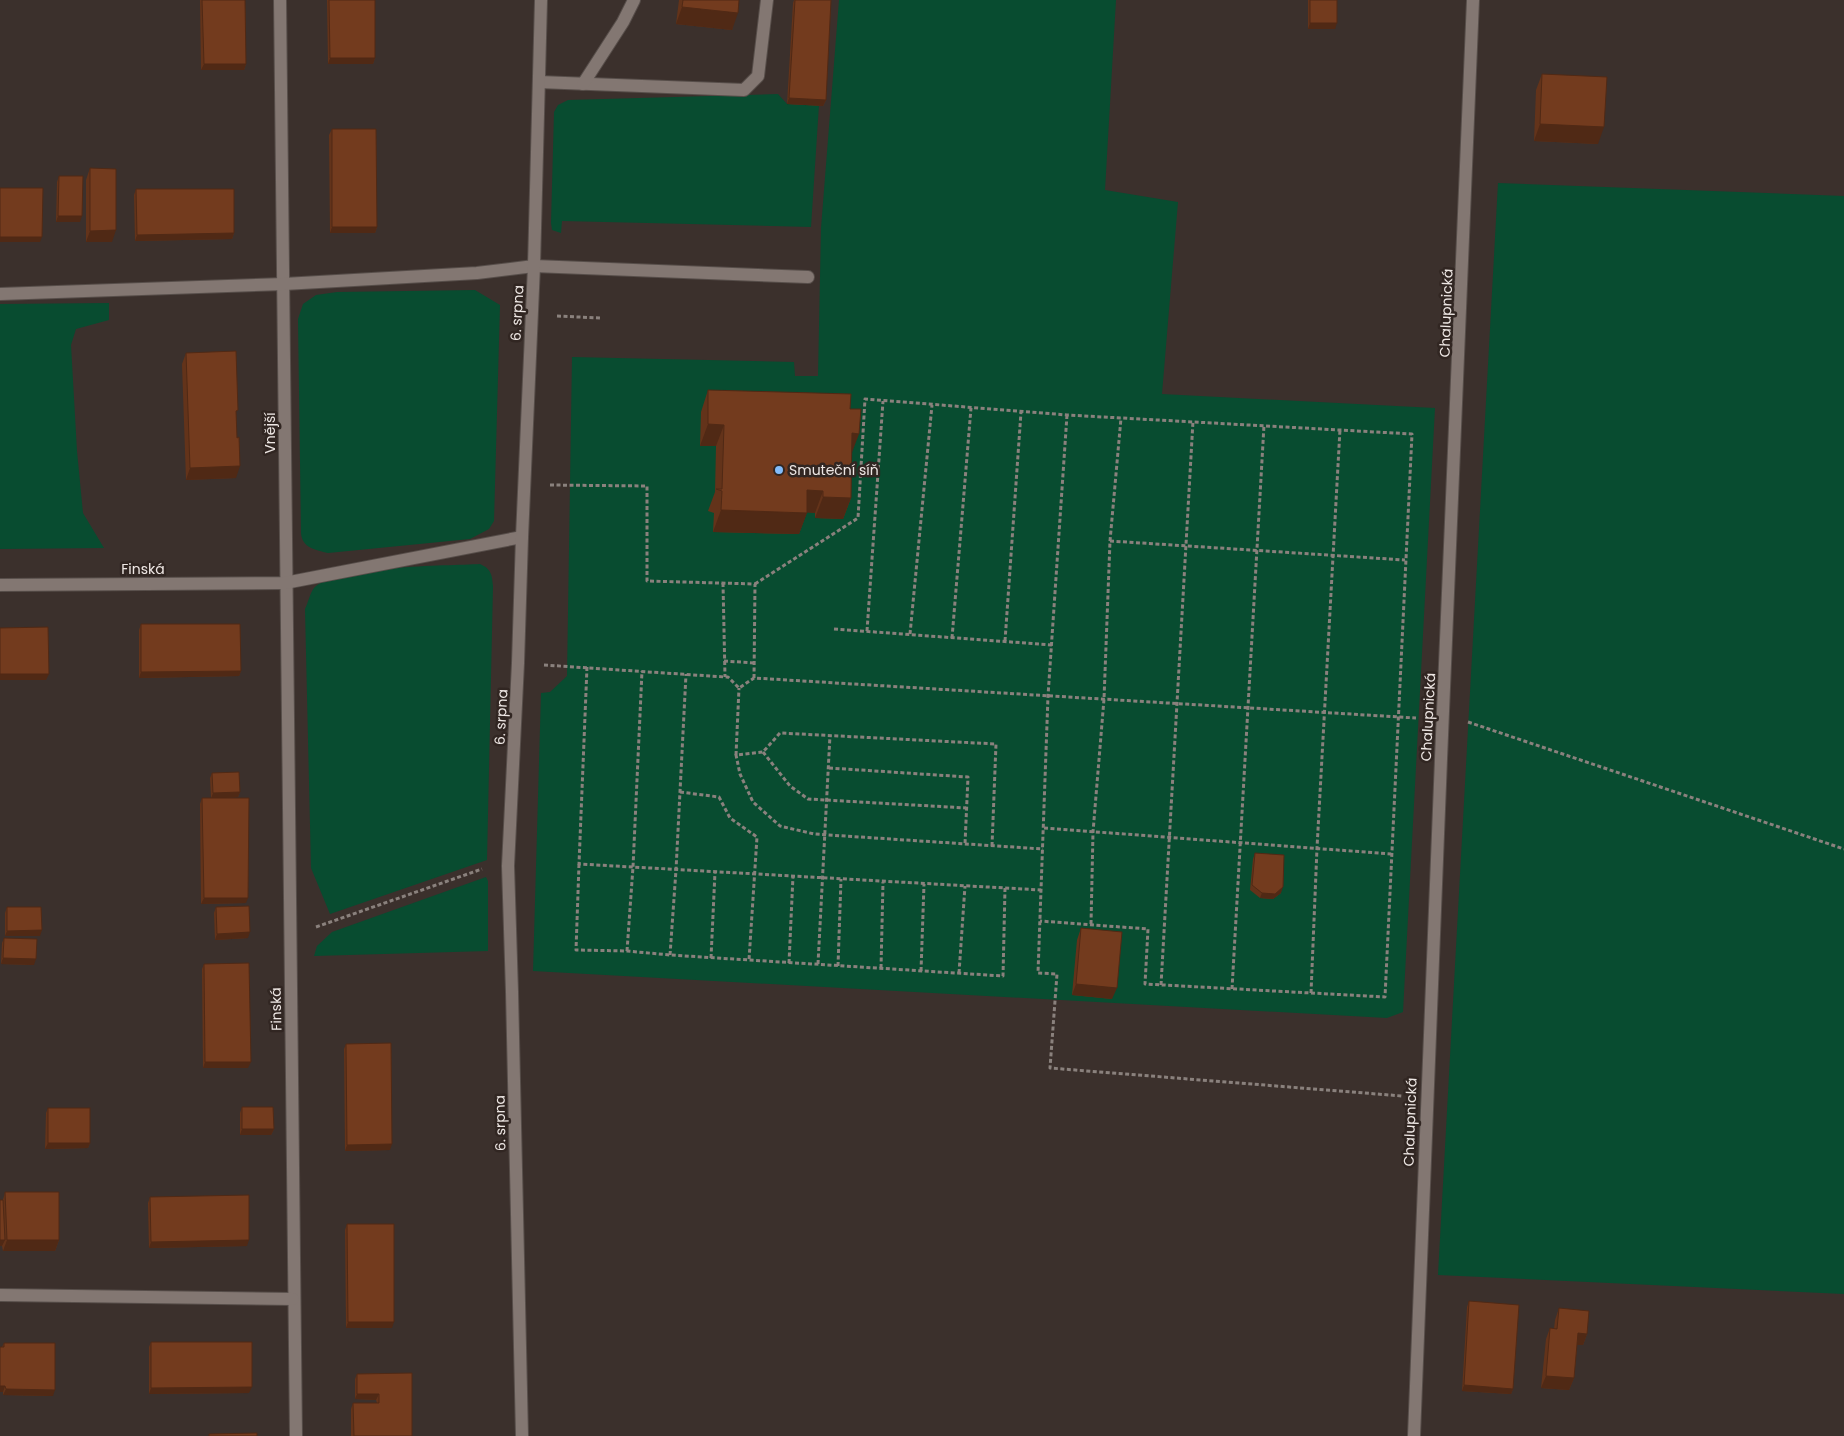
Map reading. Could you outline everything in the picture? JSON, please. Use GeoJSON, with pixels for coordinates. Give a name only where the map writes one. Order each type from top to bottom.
{"type":"FeatureCollection","features":[{"type":"Feature","properties":{"kind":"street","name":"Vnější"},"geometry":{"type":"LineString","coordinates":[[280,0],[284,284],[285,583]]}},
{"type":"Feature","properties":{"kind":"street","name":"6. srpna"},"geometry":{"type":"LineString","coordinates":[[522,1436],[508,866],[534,266],[541,0]]}},
{"type":"Feature","properties":{"kind":"street"},"geometry":{"type":"LineString","coordinates":[[583,84],[623,22],[634,0]]}},
{"type":"Feature","properties":{"kind":"street"},"geometry":{"type":"LineString","coordinates":[[539,82],[744,90],[758,76],[767,0]]}},
{"type":"Feature","properties":{"kind":"street","name":"Chalupnická"},"geometry":{"type":"LineString","coordinates":[[1414,1436],[1426,1098],[1473,0]]}},
{"type":"Feature","properties":{"kind":"street"},"geometry":{"type":"LineString","coordinates":[[0,294],[284,284],[477,273],[534,266],[808,277]]}},
{"type":"Feature","properties":{"kind":"street","name":"Finská"},"geometry":{"type":"LineString","coordinates":[[0,585],[285,583],[522,537]]}},
{"type":"Feature","properties":{"kind":"street","name":"Finská"},"geometry":{"type":"LineString","coordinates":[[285,583],[296,1436]]}},
{"type":"Feature","properties":{"kind":"street"},"geometry":{"type":"LineString","coordinates":[[0,1294],[293,1299]]}},
{"type":"Feature","properties":{"kind":"path"},"geometry":{"type":"LineString","coordinates":[[551,316],[600,318]]}},
{"type":"Feature","properties":{"kind":"path"},"geometry":{"type":"LineString","coordinates":[[524,484],[647,486],[647,581],[755,584],[858,518],[865,399],[1067,415],[1412,434],[1385,997],[1145,984],[1148,929],[1040,921]]}},
{"type":"Feature","properties":{"kind":"path"},"geometry":{"type":"LineString","coordinates":[[867,632],[883,401]]}},
{"type":"Feature","properties":{"kind":"path"},"geometry":{"type":"LineString","coordinates":[[910,634],[932,405]]}},
{"type":"Feature","properties":{"kind":"path"},"geometry":{"type":"LineString","coordinates":[[952,638],[971,408]]}},
{"type":"Feature","properties":{"kind":"path"},"geometry":{"type":"LineString","coordinates":[[1005,641],[1021,412]]}},
{"type":"Feature","properties":{"kind":"path"},"geometry":{"type":"LineString","coordinates":[[1067,415],[1048,696],[1038,973],[1057,974],[1050,1068],[1426,1098]]}},
{"type":"Feature","properties":{"kind":"path"},"geometry":{"type":"LineString","coordinates":[[1091,924],[1093,832],[1104,699],[1110,541],[1121,418]]}},
{"type":"Feature","properties":{"kind":"path"},"geometry":{"type":"LineString","coordinates":[[1161,985],[1193,422]]}},
{"type":"Feature","properties":{"kind":"path"},"geometry":{"type":"LineString","coordinates":[[1232,989],[1264,425]]}},
{"type":"Feature","properties":{"kind":"path"},"geometry":{"type":"LineString","coordinates":[[1312,993],[1317,848],[1340,430]]}},
{"type":"Feature","properties":{"kind":"path"},"geometry":{"type":"LineString","coordinates":[[1110,541],[1405,560]]}},
{"type":"Feature","properties":{"kind":"path"},"geometry":{"type":"LineString","coordinates":[[723,583],[725,677]]}},
{"type":"Feature","properties":{"kind":"path"},"geometry":{"type":"LineString","coordinates":[[754,678],[755,584]]}},
{"type":"Feature","properties":{"kind":"path"},"geometry":{"type":"LineString","coordinates":[[834,629],[1052,645]]}},
{"type":"Feature","properties":{"kind":"path"},"geometry":{"type":"LineString","coordinates":[[724,662],[755,663]]}},
{"type":"Feature","properties":{"kind":"path"},"geometry":{"type":"LineString","coordinates":[[518,663],[728,677],[740,688]]}},
{"type":"Feature","properties":{"kind":"path"},"geometry":{"type":"LineString","coordinates":[[587,667],[576,950],[627,951],[670,956],[1003,976],[1005,888]]}},
{"type":"Feature","properties":{"kind":"path"},"geometry":{"type":"LineString","coordinates":[[627,951],[642,671]]}},
{"type":"Feature","properties":{"kind":"path"},"geometry":{"type":"LineString","coordinates":[[670,956],[686,674]]}},
{"type":"Feature","properties":{"kind":"path"},"geometry":{"type":"LineString","coordinates":[[740,688],[754,678],[1325,713],[1397,717],[1443,717],[1844,849]]}},
{"type":"Feature","properties":{"kind":"path"},"geometry":{"type":"LineString","coordinates":[[740,688],[736,755],[740,774],[753,802],[780,826],[814,834],[1043,849]]}},
{"type":"Feature","properties":{"kind":"path"},"geometry":{"type":"LineString","coordinates":[[736,755],[763,752],[780,733],[996,744],[992,846]]}},
{"type":"Feature","properties":{"kind":"path"},"geometry":{"type":"LineString","coordinates":[[818,964],[830,735]]}},
{"type":"Feature","properties":{"kind":"path"},"geometry":{"type":"LineString","coordinates":[[763,752],[790,786],[808,799],[966,808]]}},
{"type":"Feature","properties":{"kind":"path"},"geometry":{"type":"LineString","coordinates":[[829,768],[968,777],[965,844]]}},
{"type":"Feature","properties":{"kind":"path"},"geometry":{"type":"LineString","coordinates":[[680,792],[719,796],[730,818],[757,837],[749,960]]}},
{"type":"Feature","properties":{"kind":"path"},"geometry":{"type":"LineString","coordinates":[[1044,828],[1391,854]]}},
{"type":"Feature","properties":{"kind":"path"},"geometry":{"type":"LineString","coordinates":[[579,864],[1041,890]]}},
{"type":"Feature","properties":{"kind":"path"},"geometry":{"type":"LineString","coordinates":[[290,930],[320,927],[485,868],[508,866]]}},
{"type":"Feature","properties":{"kind":"path"},"geometry":{"type":"LineString","coordinates":[[711,958],[715,872]]}},
{"type":"Feature","properties":{"kind":"path"},"geometry":{"type":"LineString","coordinates":[[789,963],[793,876]]}},
{"type":"Feature","properties":{"kind":"path"},"geometry":{"type":"LineString","coordinates":[[838,966],[841,879]]}},
{"type":"Feature","properties":{"kind":"path"},"geometry":{"type":"LineString","coordinates":[[881,968],[883,882]]}},
{"type":"Feature","properties":{"kind":"path"},"geometry":{"type":"LineString","coordinates":[[921,971],[924,884]]}},
{"type":"Feature","properties":{"kind":"path"},"geometry":{"type":"LineString","coordinates":[[959,973],[965,886]]}},
{"type":"Feature","properties":{"kind":"green space"},"geometry":{"type":"Polygon","coordinates":[[[839,0],[1116,0],[1105,190],[1178,202],[1162,394],[1435,408],[1403,1012],[1387,1018],[533,971],[541,693],[550,692],[567,676],[572,357],[794,362],[795,376],[818,376],[821,228],[839,0]]]}},
{"type":"Feature","properties":{"kind":"green space"},"geometry":{"type":"Polygon","coordinates":[[[778,94],[787,104],[819,105],[811,227],[562,221],[561,233],[552,230],[554,112],[558,105],[568,100],[778,94]]]}},
{"type":"Feature","properties":{"kind":"green space"},"geometry":{"type":"Polygon","coordinates":[[[1498,183],[1844,196],[1844,1294],[1438,1275],[1498,183]]]}},
{"type":"Feature","properties":{"kind":"green space"},"geometry":{"type":"Polygon","coordinates":[[[475,290],[500,305],[494,521],[489,529],[470,539],[328,553],[310,548],[304,542],[301,533],[298,319],[303,304],[316,295],[337,292],[475,290]]]}},
{"type":"Feature","properties":{"kind":"green space"},"geometry":{"type":"Polygon","coordinates":[[[109,303],[109,320],[76,329],[71,345],[77,451],[83,513],[104,548],[0,549],[0,304],[109,303]]]}},
{"type":"Feature","properties":{"kind":"green space"},"geometry":{"type":"Polygon","coordinates":[[[480,564],[490,572],[493,586],[487,860],[330,914],[311,868],[305,609],[311,593],[314,588],[326,580],[367,571],[419,566],[480,564]]]}},
{"type":"Feature","properties":{"kind":"green space"},"geometry":{"type":"Polygon","coordinates":[[[486,877],[488,881],[488,951],[314,956],[317,946],[332,932],[486,877]]]}},
{"type":"Feature","properties":{"kind":"building"},"geometry":{"type":"Polygon","coordinates":[[[202,0],[245,0],[246,64],[204,64],[202,0]]]}},
{"type":"Feature","properties":{"kind":"building"},"geometry":{"type":"Polygon","coordinates":[[[329,0],[375,0],[375,58],[330,58],[329,0]]]}},
{"type":"Feature","properties":{"kind":"building"},"geometry":{"type":"Polygon","coordinates":[[[683,0],[739,0],[738,13],[682,7],[683,0]]]}},
{"type":"Feature","properties":{"kind":"building"},"geometry":{"type":"Polygon","coordinates":[[[795,0],[831,0],[826,100],[789,98],[795,0]]]}},
{"type":"Feature","properties":{"kind":"building"},"geometry":{"type":"Polygon","coordinates":[[[1310,0],[1337,0],[1337,23],[1310,23],[1310,0]]]}},
{"type":"Feature","properties":{"kind":"building"},"geometry":{"type":"Polygon","coordinates":[[[1542,74],[1607,77],[1604,127],[1540,124],[1542,74]]]}},
{"type":"Feature","properties":{"kind":"building"},"geometry":{"type":"Polygon","coordinates":[[[332,129],[376,129],[377,227],[332,227],[332,129]]]}},
{"type":"Feature","properties":{"kind":"building"},"geometry":{"type":"Polygon","coordinates":[[[90,168],[116,169],[116,230],[90,231],[90,168]]]}},
{"type":"Feature","properties":{"kind":"building"},"geometry":{"type":"Polygon","coordinates":[[[59,176],[83,176],[82,216],[58,216],[59,176]]]}},
{"type":"Feature","properties":{"kind":"building"},"geometry":{"type":"Polygon","coordinates":[[[0,188],[43,188],[42,237],[0,237],[0,188]]]}},
{"type":"Feature","properties":{"kind":"building"},"geometry":{"type":"Polygon","coordinates":[[[136,189],[234,189],[234,233],[137,235],[136,189]]]}},
{"type":"Feature","properties":{"kind":"building"},"geometry":{"type":"Polygon","coordinates":[[[236,351],[238,410],[236,411],[240,466],[190,468],[186,353],[236,351]]]}},
{"type":"Feature","properties":{"kind":"building","name":"Smuteční síň"},"geometry":{"type":"Polygon","coordinates":[[[708,390],[851,394],[850,409],[861,409],[859,434],[852,433],[851,498],[823,497],[823,491],[807,490],[807,513],[721,510],[722,491],[716,489],[722,489],[724,425],[708,424],[708,390]]]}},
{"type":"Feature","properties":{"kind":"building"},"geometry":{"type":"Polygon","coordinates":[[[141,624],[240,624],[241,671],[141,672],[141,624]]]}},
{"type":"Feature","properties":{"kind":"building"},"geometry":{"type":"Polygon","coordinates":[[[48,627],[49,674],[0,674],[0,628],[48,627]]]}},
{"type":"Feature","properties":{"kind":"building"},"geometry":{"type":"Polygon","coordinates":[[[239,772],[240,792],[213,793],[212,773],[239,772]]]}},
{"type":"Feature","properties":{"kind":"building"},"geometry":{"type":"Polygon","coordinates":[[[202,798],[249,798],[248,898],[204,898],[202,798]]]}},
{"type":"Feature","properties":{"kind":"building"},"geometry":{"type":"Polygon","coordinates":[[[1255,853],[1284,855],[1283,887],[1275,894],[1262,893],[1252,885],[1255,853]]]}},
{"type":"Feature","properties":{"kind":"building"},"geometry":{"type":"Polygon","coordinates":[[[249,906],[250,932],[217,934],[216,907],[249,906]]]}},
{"type":"Feature","properties":{"kind":"building"},"geometry":{"type":"Polygon","coordinates":[[[7,907],[41,907],[42,930],[7,931],[7,907]]]}},
{"type":"Feature","properties":{"kind":"building"},"geometry":{"type":"Polygon","coordinates":[[[1081,928],[1122,932],[1117,988],[1076,984],[1081,928]]]}},
{"type":"Feature","properties":{"kind":"building"},"geometry":{"type":"Polygon","coordinates":[[[4,938],[37,939],[36,959],[3,958],[4,938]]]}},
{"type":"Feature","properties":{"kind":"building"},"geometry":{"type":"Polygon","coordinates":[[[249,963],[251,1062],[205,1062],[204,964],[249,963]]]}},
{"type":"Feature","properties":{"kind":"building"},"geometry":{"type":"Polygon","coordinates":[[[391,1043],[392,1144],[347,1145],[346,1044],[391,1043]]]}},
{"type":"Feature","properties":{"kind":"building"},"geometry":{"type":"Polygon","coordinates":[[[242,1107],[273,1107],[274,1129],[242,1129],[242,1107]]]}},
{"type":"Feature","properties":{"kind":"building"},"geometry":{"type":"Polygon","coordinates":[[[48,1108],[90,1108],[90,1143],[48,1143],[48,1108]]]}},
{"type":"Feature","properties":{"kind":"building"},"geometry":{"type":"Polygon","coordinates":[[[5,1192],[59,1192],[59,1240],[7,1240],[5,1192]]]}},
{"type":"Feature","properties":{"kind":"building"},"geometry":{"type":"Polygon","coordinates":[[[249,1195],[249,1240],[151,1242],[150,1197],[249,1195]]]}},
{"type":"Feature","properties":{"kind":"building"},"geometry":{"type":"Polygon","coordinates":[[[0,1200],[3,1200],[5,1240],[0,1240],[0,1200]]]}},
{"type":"Feature","properties":{"kind":"building"},"geometry":{"type":"Polygon","coordinates":[[[347,1224],[394,1224],[394,1322],[348,1322],[347,1224]]]}},
{"type":"Feature","properties":{"kind":"building"},"geometry":{"type":"Polygon","coordinates":[[[1469,1301],[1519,1305],[1513,1389],[1464,1385],[1469,1301]]]}},
{"type":"Feature","properties":{"kind":"building"},"geometry":{"type":"Polygon","coordinates":[[[1559,1308],[1589,1311],[1587,1334],[1578,1333],[1574,1378],[1546,1376],[1550,1328],[1557,1329],[1559,1308]]]}},
{"type":"Feature","properties":{"kind":"building"},"geometry":{"type":"Polygon","coordinates":[[[151,1342],[252,1342],[252,1387],[151,1388],[151,1342]]]}},
{"type":"Feature","properties":{"kind":"building"},"geometry":{"type":"Polygon","coordinates":[[[4,1343],[55,1343],[55,1390],[6,1389],[5,1386],[0,1386],[0,1347],[4,1347],[4,1343]]]}},
{"type":"Feature","properties":{"kind":"building"},"geometry":{"type":"Polygon","coordinates":[[[412,1373],[412,1436],[354,1436],[353,1403],[379,1403],[379,1394],[357,1394],[357,1374],[412,1373]]]}},
{"type":"Feature","properties":{"kind":"building"},"geometry":{"type":"Polygon","coordinates":[[[257,1433],[257,1436],[209,1436],[209,1434],[257,1433]]]}},
{"type":"Feature","properties":{"kind":"place","name":"Smuteční síň"},"geometry":{"type":"Point","coordinates":[779,470]}}]}
